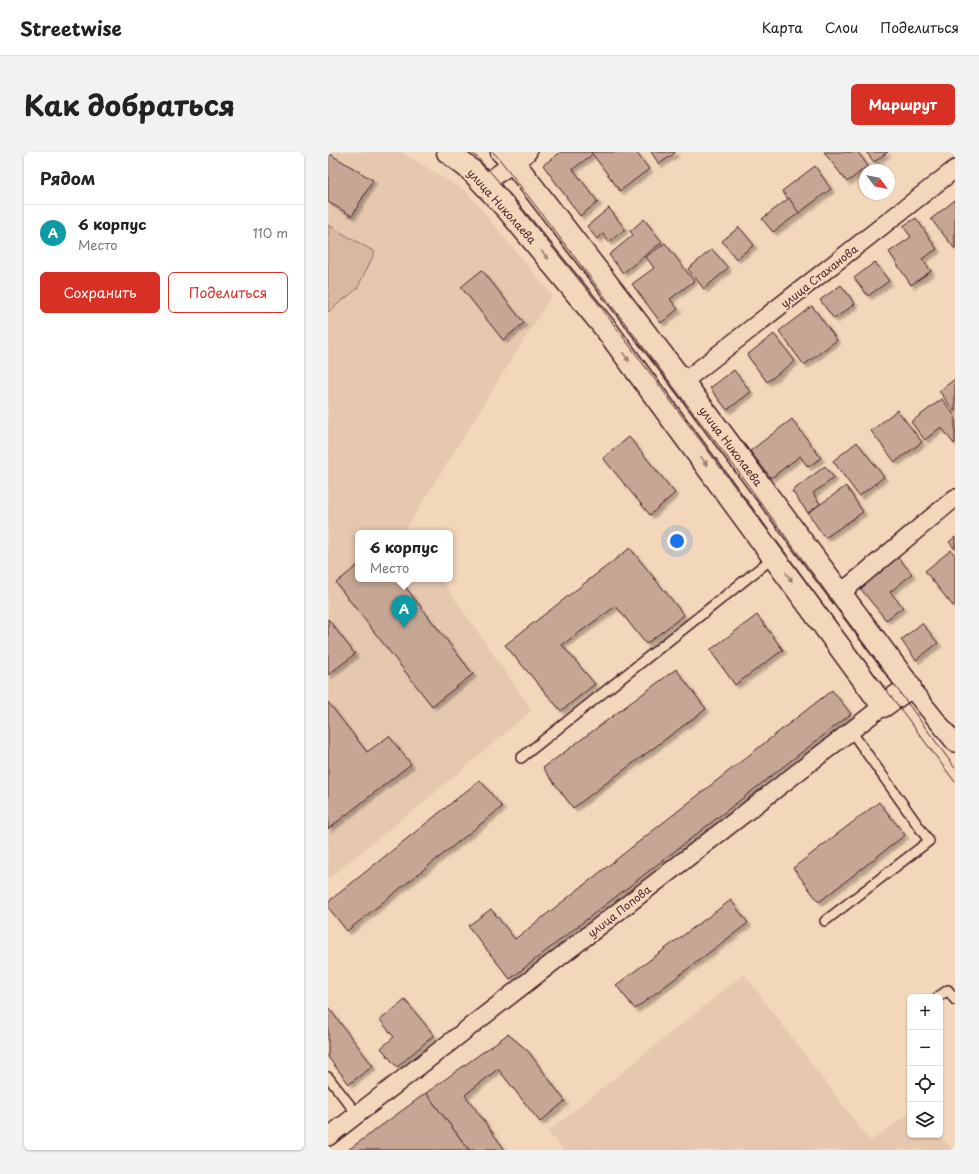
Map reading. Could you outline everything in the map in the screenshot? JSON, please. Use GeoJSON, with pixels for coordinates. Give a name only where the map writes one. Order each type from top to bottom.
{"type":"FeatureCollection","features":[{"type":"Feature","properties":{"kind":"street","name":"улица Николаева"},"geometry":{"type":"LineString","coordinates":[[448,152],[472,171],[508,211],[606,329],[883,706]]}},
{"type":"Feature","properties":{"kind":"street","name":"улица Николаева"},"geometry":{"type":"LineString","coordinates":[[515,156],[910,687],[955,743]]}},
{"type":"Feature","properties":{"kind":"street"},"geometry":{"type":"LineString","coordinates":[[483,184],[515,156]]}},
{"type":"Feature","properties":{"kind":"street","name":"улица Стаханова"},"geometry":{"type":"LineString","coordinates":[[683,382],[955,169]]}},
{"type":"Feature","properties":{"kind":"street"},"geometry":{"type":"LineString","coordinates":[[836,588],[848,586],[955,498]]}},
{"type":"Feature","properties":{"kind":"street","name":"улица Попова"},"geometry":{"type":"LineString","coordinates":[[328,1137],[883,706],[910,687]]}},
{"type":"Feature","properties":{"kind":"lane"},"geometry":{"type":"LineString","coordinates":[[521,758],[774,558]]}},
{"type":"Feature","properties":{"kind":"lane"},"geometry":{"type":"LineString","coordinates":[[826,921],[929,841],[851,731]]}},
{"type":"Feature","properties":{"kind":"lane"},"geometry":{"type":"LineString","coordinates":[[942,994],[948,990],[955,1000]]}},
{"type":"Feature","properties":{"kind":"lane"},"geometry":{"type":"LineString","coordinates":[[328,1077],[357,1114]]}},
{"type":"Feature","properties":{"kind":"shaded area"},"geometry":{"type":"Polygon","coordinates":[[[328,152],[401,152],[467,192],[552,295],[406,530],[355,530],[355,582],[443,582],[532,710],[431,796],[328,879],[328,152]]]}},
{"type":"Feature","properties":{"kind":"shaded area"},"geometry":{"type":"Polygon","coordinates":[[[328,225],[375,252],[357,289],[328,312],[328,225]]]}},
{"type":"Feature","properties":{"kind":"shaded area"},"geometry":{"type":"Polygon","coordinates":[[[744,974],[870,1141],[907,1115],[907,1138],[942,1138],[952,1150],[563,1150],[548,1132],[744,974]]]}},
{"type":"Feature","properties":{"kind":"building"},"geometry":{"type":"Polygon","coordinates":[[[561,152],[592,152],[593,154],[573,169],[598,202],[580,216],[543,165],[561,152]]]}},
{"type":"Feature","properties":{"kind":"building"},"geometry":{"type":"Polygon","coordinates":[[[591,152],[636,152],[649,169],[620,191],[591,152]]]}},
{"type":"Feature","properties":{"kind":"building"},"geometry":{"type":"Polygon","coordinates":[[[651,152],[675,152],[675,153],[659,164],[651,152]]]}},
{"type":"Feature","properties":{"kind":"building"},"geometry":{"type":"Polygon","coordinates":[[[824,152],[858,152],[867,164],[859,164],[859,173],[847,182],[824,152]]]}},
{"type":"Feature","properties":{"kind":"building"},"geometry":{"type":"Polygon","coordinates":[[[866,152],[888,152],[874,162],[866,152]]]}},
{"type":"Feature","properties":{"kind":"building"},"geometry":{"type":"Polygon","coordinates":[[[328,153],[373,180],[352,216],[328,202],[328,153]]]}},
{"type":"Feature","properties":{"kind":"building"},"geometry":{"type":"Polygon","coordinates":[[[815,166],[831,189],[799,213],[782,191],[815,166]]]}},
{"type":"Feature","properties":{"kind":"building"},"geometry":{"type":"Polygon","coordinates":[[[789,198],[799,213],[773,232],[762,219],[789,198]]]}},
{"type":"Feature","properties":{"kind":"building"},"geometry":{"type":"Polygon","coordinates":[[[955,200],[955,249],[931,219],[955,200]]]}},
{"type":"Feature","properties":{"kind":"building"},"geometry":{"type":"Polygon","coordinates":[[[609,208],[625,229],[609,242],[603,234],[597,239],[587,226],[609,208]]]}},
{"type":"Feature","properties":{"kind":"building"},"geometry":{"type":"Polygon","coordinates":[[[916,218],[937,249],[922,259],[931,271],[911,285],[889,252],[911,237],[903,226],[916,218]]]}},
{"type":"Feature","properties":{"kind":"building"},"geometry":{"type":"Polygon","coordinates":[[[644,219],[662,242],[623,273],[609,255],[633,235],[630,231],[644,219]]]}},
{"type":"Feature","properties":{"kind":"building"},"geometry":{"type":"Polygon","coordinates":[[[739,227],[754,245],[736,259],[722,241],[739,227]]]}},
{"type":"Feature","properties":{"kind":"building"},"geometry":{"type":"Polygon","coordinates":[[[665,243],[694,281],[670,299],[678,309],[661,323],[632,284],[654,268],[646,257],[665,243]]]}},
{"type":"Feature","properties":{"kind":"building"},"geometry":{"type":"Polygon","coordinates":[[[712,249],[728,268],[704,289],[688,269],[712,249]]]}},
{"type":"Feature","properties":{"kind":"building"},"geometry":{"type":"Polygon","coordinates":[[[875,262],[889,281],[868,296],[854,278],[875,262]]]}},
{"type":"Feature","properties":{"kind":"building"},"geometry":{"type":"Polygon","coordinates":[[[482,270],[524,323],[503,340],[461,287],[482,270]]]}},
{"type":"Feature","properties":{"kind":"building"},"geometry":{"type":"Polygon","coordinates":[[[841,285],[855,304],[834,319],[820,300],[841,285]]]}},
{"type":"Feature","properties":{"kind":"building"},"geometry":{"type":"Polygon","coordinates":[[[812,306],[837,340],[804,365],[779,331],[812,306]]]}},
{"type":"Feature","properties":{"kind":"building"},"geometry":{"type":"Polygon","coordinates":[[[774,334],[795,361],[767,382],[747,355],[774,334]]]}},
{"type":"Feature","properties":{"kind":"building"},"geometry":{"type":"Polygon","coordinates":[[[734,370],[751,392],[727,410],[710,388],[734,370]]]}},
{"type":"Feature","properties":{"kind":"building"},"geometry":{"type":"Polygon","coordinates":[[[955,379],[955,412],[939,391],[955,379]]]}},
{"type":"Feature","properties":{"kind":"building"},"geometry":{"type":"Polygon","coordinates":[[[942,399],[955,416],[954,444],[941,427],[925,440],[911,422],[942,399]]]}},
{"type":"Feature","properties":{"kind":"building"},"geometry":{"type":"Polygon","coordinates":[[[897,410],[922,442],[895,462],[871,431],[897,410]]]}},
{"type":"Feature","properties":{"kind":"building"},"geometry":{"type":"Polygon","coordinates":[[[792,419],[821,458],[808,467],[800,456],[771,478],[750,451],[792,419]]]}},
{"type":"Feature","properties":{"kind":"building"},"geometry":{"type":"Polygon","coordinates":[[[629,437],[675,493],[650,515],[603,458],[629,437]]]}},
{"type":"Feature","properties":{"kind":"building"},"geometry":{"type":"Polygon","coordinates":[[[857,442],[884,477],[859,496],[833,461],[857,442]]]}},
{"type":"Feature","properties":{"kind":"building"},"geometry":{"type":"Polygon","coordinates":[[[825,466],[834,478],[813,493],[820,504],[808,513],[792,491],[825,466]]]}},
{"type":"Feature","properties":{"kind":"building"},"geometry":{"type":"Polygon","coordinates":[[[846,486],[863,512],[825,538],[808,513],[846,486]]]}},
{"type":"Feature","properties":{"kind":"building"},"geometry":{"type":"Polygon","coordinates":[[[955,537],[955,549],[949,542],[955,537]]]}},
{"type":"Feature","properties":{"kind":"building"},"geometry":{"type":"Polygon","coordinates":[[[630,548],[684,615],[646,644],[616,606],[562,645],[595,684],[561,711],[505,645],[630,548]]]}},
{"type":"Feature","properties":{"kind":"building"},"geometry":{"type":"Polygon","coordinates":[[[951,550],[955,555],[955,604],[953,606],[925,571],[951,550]]]}},
{"type":"Feature","properties":{"kind":"building"},"geometry":{"type":"Polygon","coordinates":[[[898,557],[912,574],[890,592],[903,607],[886,620],[860,588],[898,557]]]}},
{"type":"Feature","properties":{"kind":"building"},"geometry":{"type":"Polygon","coordinates":[[[355,567],[355,582],[401,582],[473,674],[432,706],[336,583],[355,567]]]}},
{"type":"Feature","properties":{"kind":"building"},"geometry":{"type":"Polygon","coordinates":[[[757,615],[783,650],[735,685],[710,650],[757,615]]]}},
{"type":"Feature","properties":{"kind":"building"},"geometry":{"type":"Polygon","coordinates":[[[328,619],[355,654],[328,675],[328,619]]]}},
{"type":"Feature","properties":{"kind":"building"},"geometry":{"type":"Polygon","coordinates":[[[922,623],[938,643],[916,660],[901,640],[922,623]]]}},
{"type":"Feature","properties":{"kind":"building"},"geometry":{"type":"Polygon","coordinates":[[[676,669],[706,709],[573,808],[543,768],[676,669]]]}},
{"type":"Feature","properties":{"kind":"building"},"geometry":{"type":"Polygon","coordinates":[[[832,690],[851,714],[510,979],[468,926],[491,909],[515,939],[832,690]]]}},
{"type":"Feature","properties":{"kind":"building"},"geometry":{"type":"Polygon","coordinates":[[[328,702],[367,752],[389,736],[411,764],[328,829],[328,702]]]}},
{"type":"Feature","properties":{"kind":"building"},"geometry":{"type":"Polygon","coordinates":[[[480,780],[502,807],[347,931],[328,907],[328,902],[480,780]]]}},
{"type":"Feature","properties":{"kind":"building"},"geometry":{"type":"Polygon","coordinates":[[[879,802],[905,835],[819,902],[793,868],[879,802]]]}},
{"type":"Feature","properties":{"kind":"building"},"geometry":{"type":"Polygon","coordinates":[[[731,900],[748,923],[635,1009],[616,985],[731,900]]]}},
{"type":"Feature","properties":{"kind":"building"},"geometry":{"type":"Polygon","coordinates":[[[405,1000],[434,1035],[397,1067],[381,1048],[394,1037],[380,1020],[405,1000]]]}},
{"type":"Feature","properties":{"kind":"building"},"geometry":{"type":"Polygon","coordinates":[[[328,1007],[373,1066],[349,1084],[328,1057],[328,1007]]]}},
{"type":"Feature","properties":{"kind":"building"},"geometry":{"type":"Polygon","coordinates":[[[508,1034],[528,1051],[565,1101],[540,1122],[498,1069],[465,1095],[505,1150],[469,1150],[426,1093],[508,1034]]]}},
{"type":"Feature","properties":{"kind":"building"},"geometry":{"type":"Polygon","coordinates":[[[426,1093],[469,1150],[348,1150],[426,1093]]]}},
{"type":"Feature","properties":{"kind":"tram line"},"geometry":{"type":"LineString","coordinates":[[471,152],[494,176],[597,302],[955,782]]}},
{"type":"Feature","properties":{"kind":"tram line"},"geometry":{"type":"LineString","coordinates":[[493,152],[737,470],[955,768]]}},
{"type":"Feature","properties":{"kind":"place","name":"6 корпус"},"geometry":{"type":"Point","coordinates":[404,628]}}]}
